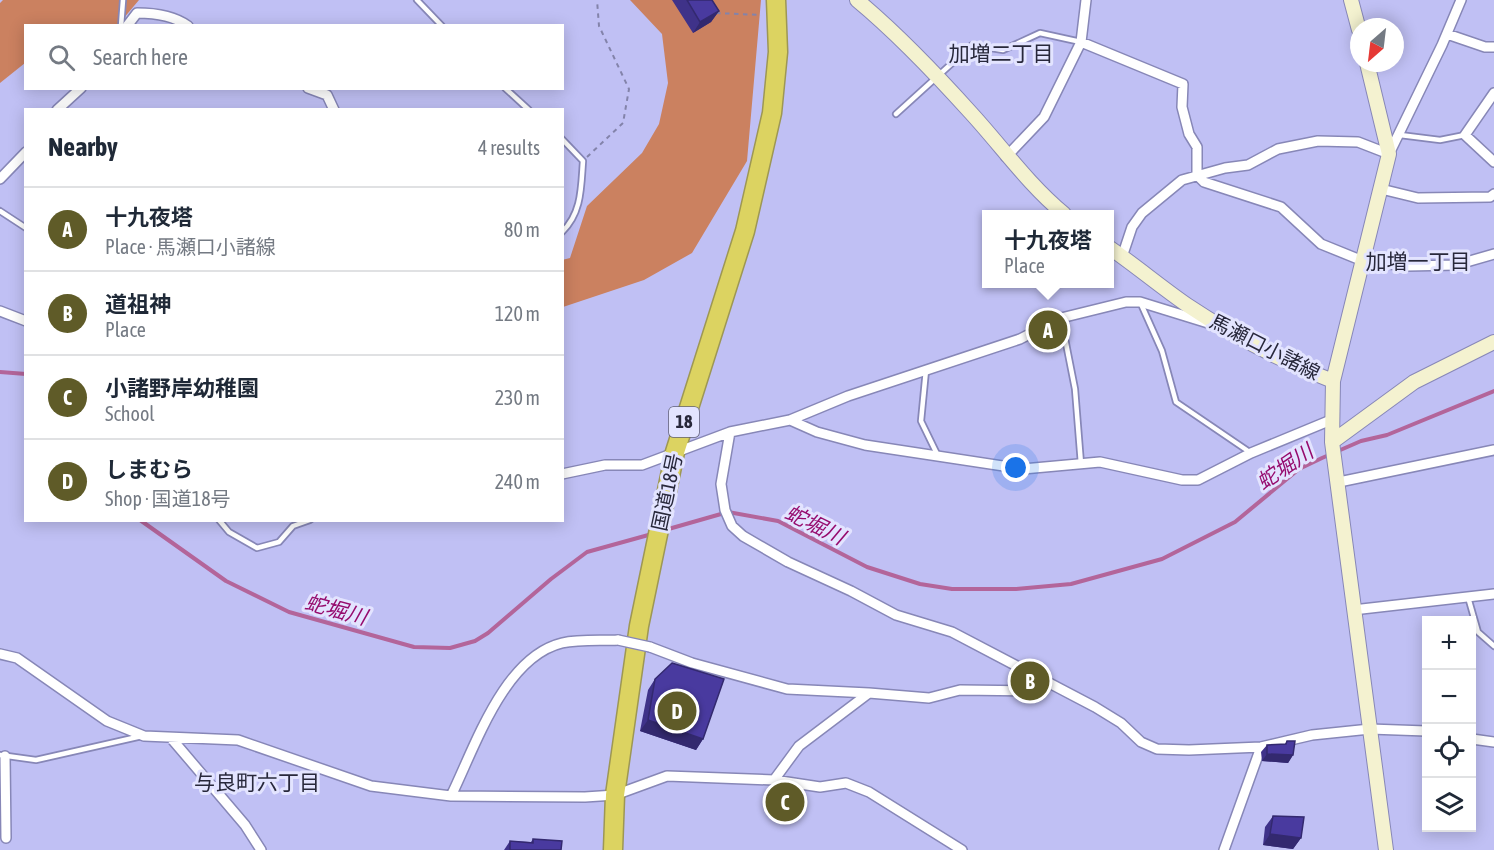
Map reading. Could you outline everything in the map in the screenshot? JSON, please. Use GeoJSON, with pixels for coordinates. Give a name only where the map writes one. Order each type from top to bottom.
{"type":"FeatureCollection","features":[{"type":"Feature","properties":{"kind":"highway","name":"国道18号"},"geometry":{"type":"LineString","coordinates":[[613,850],[615,795],[639,626],[675,452],[747,220],[772,113],[778,52],[776,8]]}},
{"type":"Feature","properties":{"kind":"main road"},"geometry":{"type":"LineString","coordinates":[[857,0],[887,26],[936,76],[972,114],[1036,192],[1059,210]]}},
{"type":"Feature","properties":{"kind":"main road"},"geometry":{"type":"LineString","coordinates":[[1351,0],[1356,18]]}},
{"type":"Feature","properties":{"kind":"main road"},"geometry":{"type":"LineString","coordinates":[[1333,381],[1389,154],[1369,72]]}},
{"type":"Feature","properties":{"kind":"main road","name":"馬瀬口小諸線"},"geometry":{"type":"LineString","coordinates":[[1114,251],[1187,305],[1225,328],[1311,373],[1333,381],[1332,442],[1386,850]]}},
{"type":"Feature","properties":{"kind":"main road"},"geometry":{"type":"LineString","coordinates":[[1332,442],[1414,382],[1494,342]]}},
{"type":"Feature","properties":{"kind":"street"},"geometry":{"type":"LineString","coordinates":[[1006,157],[1044,117],[1081,42],[1086,0]]}},
{"type":"Feature","properties":{"kind":"street"},"geometry":{"type":"LineString","coordinates":[[1122,257],[1132,227],[1142,213],[1182,180],[1248,165],[1278,149],[1318,141],[1358,142],[1389,154],[1400,135],[1461,0]]}},
{"type":"Feature","properties":{"kind":"street"},"geometry":{"type":"LineString","coordinates":[[129,24],[137,13],[155,13],[181,20],[186,24]]}},
{"type":"Feature","properties":{"kind":"street"},"geometry":{"type":"LineString","coordinates":[[1447,34],[1485,47],[1494,47]]}},
{"type":"Feature","properties":{"kind":"street"},"geometry":{"type":"LineString","coordinates":[[1081,42],[1183,84],[1182,107],[1189,134],[1197,147],[1197,175],[1204,182],[1281,207],[1321,244],[1364,261],[1407,266],[1456,265],[1494,254]]}},
{"type":"Feature","properties":{"kind":"street"},"geometry":{"type":"LineString","coordinates":[[60,108],[80,90]]}},
{"type":"Feature","properties":{"kind":"street"},"geometry":{"type":"LineString","coordinates":[[313,90],[327,95],[333,108]]}},
{"type":"Feature","properties":{"kind":"street"},"geometry":{"type":"LineString","coordinates":[[1494,93],[1465,135],[1494,162]]}},
{"type":"Feature","properties":{"kind":"street"},"geometry":{"type":"LineString","coordinates":[[0,179],[24,154]]}},
{"type":"Feature","properties":{"kind":"street"},"geometry":{"type":"LineString","coordinates":[[1381,189],[1418,198],[1490,197],[1494,194]]}},
{"type":"Feature","properties":{"kind":"street"},"geometry":{"type":"LineString","coordinates":[[564,474],[605,465],[642,465],[730,432],[790,420],[926,369],[1020,339],[1061,318],[1126,302],[1140,302],[1225,328]]}},
{"type":"Feature","properties":{"kind":"street"},"geometry":{"type":"LineString","coordinates":[[0,311],[24,320]]}},
{"type":"Feature","properties":{"kind":"street"},"geometry":{"type":"LineString","coordinates":[[790,420],[817,432],[866,445],[1023,469],[1100,462],[1182,480],[1198,480],[1251,453],[1331,420]]}},
{"type":"Feature","properties":{"kind":"street"},"geometry":{"type":"LineString","coordinates":[[730,432],[721,484],[722,493],[725,510],[732,526],[743,536],[788,562],[896,615],[952,632],[1095,707],[1121,723],[1141,742],[1157,748],[1189,750],[1261,747],[1312,735],[1370,729],[1422,731]]}},
{"type":"Feature","properties":{"kind":"street"},"geometry":{"type":"LineString","coordinates":[[1339,482],[1494,450]]}},
{"type":"Feature","properties":{"kind":"street"},"geometry":{"type":"LineString","coordinates":[[1353,610],[1494,594]]}},
{"type":"Feature","properties":{"kind":"street"},"geometry":{"type":"LineString","coordinates":[[451,796],[510,680],[530,658],[562,643],[618,640],[650,647],[692,663],[787,689],[929,698],[960,690],[1034,691],[1043,681]]}},
{"type":"Feature","properties":{"kind":"street"},"geometry":{"type":"LineString","coordinates":[[0,654],[17,658],[107,721],[144,736],[238,740],[371,786],[451,796],[615,795],[667,776],[774,780],[820,787],[846,783],[869,792],[962,850]]}},
{"type":"Feature","properties":{"kind":"street"},"geometry":{"type":"LineString","coordinates":[[774,780],[799,746],[869,693]]}},
{"type":"Feature","properties":{"kind":"street"},"geometry":{"type":"LineString","coordinates":[[171,738],[245,825],[261,850]]}},
{"type":"Feature","properties":{"kind":"street"},"geometry":{"type":"LineString","coordinates":[[1476,740],[1494,742]]}},
{"type":"Feature","properties":{"kind":"street"},"geometry":{"type":"LineString","coordinates":[[1224,850],[1261,747]]}},
{"type":"Feature","properties":{"kind":"street"},"geometry":{"type":"LineString","coordinates":[[3,756],[6,838]]}},
{"type":"Feature","properties":{"kind":"lane"},"geometry":{"type":"LineString","coordinates":[[121,24],[123,0]]}},
{"type":"Feature","properties":{"kind":"lane"},"geometry":{"type":"LineString","coordinates":[[417,0],[440,24]]}},
{"type":"Feature","properties":{"kind":"lane"},"geometry":{"type":"LineString","coordinates":[[896,114],[972,45],[1003,50],[1040,33],[1081,42]]}},
{"type":"Feature","properties":{"kind":"lane"},"geometry":{"type":"LineString","coordinates":[[507,90],[527,108]]}},
{"type":"Feature","properties":{"kind":"lane"},"geometry":{"type":"LineString","coordinates":[[1400,135],[1440,141],[1465,135]]}},
{"type":"Feature","properties":{"kind":"lane"},"geometry":{"type":"LineString","coordinates":[[564,141],[583,161],[579,205],[572,223],[564,230]]}},
{"type":"Feature","properties":{"kind":"lane"},"geometry":{"type":"LineString","coordinates":[[0,211],[24,227]]}},
{"type":"Feature","properties":{"kind":"lane"},"geometry":{"type":"LineString","coordinates":[[1140,302],[1162,351],[1176,402],[1251,453]]}},
{"type":"Feature","properties":{"kind":"lane"},"geometry":{"type":"LineString","coordinates":[[1061,318],[1075,389],[1081,465]]}},
{"type":"Feature","properties":{"kind":"lane"},"geometry":{"type":"LineString","coordinates":[[926,369],[921,421],[938,456]]}},
{"type":"Feature","properties":{"kind":"lane"},"geometry":{"type":"LineString","coordinates":[[221,522],[229,532],[257,548],[279,542],[293,526],[304,522]]}},
{"type":"Feature","properties":{"kind":"lane"},"geometry":{"type":"LineString","coordinates":[[1468,597],[1478,633],[1494,646]]}},
{"type":"Feature","properties":{"kind":"lane"},"geometry":{"type":"LineString","coordinates":[[3,756],[36,760],[144,736]]}},
{"type":"Feature","properties":{"kind":"path"},"geometry":{"type":"LineString","coordinates":[[583,161],[623,123],[629,89],[599,26],[597,0]]}},
{"type":"Feature","properties":{"kind":"path"},"geometry":{"type":"LineString","coordinates":[[712,13],[776,8]]}},
{"type":"Feature","properties":{"kind":"shaded area"},"geometry":{"type":"Polygon","coordinates":[[[3,0],[139,0],[119,24],[24,24],[24,64],[0,83],[0,3],[3,0]]]}},
{"type":"Feature","properties":{"kind":"shaded area"},"geometry":{"type":"Polygon","coordinates":[[[630,0],[761,0],[747,161],[692,253],[644,280],[564,307],[564,260],[570,258],[587,206],[642,153],[659,124],[668,83],[662,34],[630,0]]]}},
{"type":"Feature","properties":{"kind":"building"},"geometry":{"type":"Polygon","coordinates":[[[687,0],[712,0],[719,11],[700,22],[687,0]]]}},
{"type":"Feature","properties":{"kind":"building"},"geometry":{"type":"Polygon","coordinates":[[[672,663],[724,679],[703,739],[648,720],[655,679],[672,663]]]}},
{"type":"Feature","properties":{"kind":"building"},"geometry":{"type":"Polygon","coordinates":[[[1287,741],[1295,741],[1293,755],[1267,754],[1267,745],[1286,744],[1287,741]]]}},
{"type":"Feature","properties":{"kind":"building"},"geometry":{"type":"Polygon","coordinates":[[[1273,816],[1304,817],[1301,838],[1270,834],[1273,816]]]}},
{"type":"Feature","properties":{"kind":"building"},"geometry":{"type":"Polygon","coordinates":[[[533,839],[562,841],[561,850],[510,850],[510,841],[533,843],[533,839]]]}},
{"type":"Feature","properties":{"kind":"waterway","name":"蛇堀川"},"geometry":{"type":"LineString","coordinates":[[0,372],[24,374]]}},
{"type":"Feature","properties":{"kind":"waterway","name":"蛇堀川"},"geometry":{"type":"LineString","coordinates":[[665,530],[728,512],[778,521],[867,567],[920,584],[952,589],[1016,589],[1071,584],[1162,559],[1235,522],[1299,469],[1361,441],[1387,435],[1494,391]]}},
{"type":"Feature","properties":{"kind":"waterway","name":"蛇堀川"},"geometry":{"type":"LineString","coordinates":[[143,522],[226,581],[289,612],[414,647],[450,648],[475,641],[488,633],[551,579],[587,552],[652,534]]}},
{"type":"Feature","properties":{"kind":"place","name":"十九夜塔"},"geometry":{"type":"Point","coordinates":[1048,330]}},
{"type":"Feature","properties":{"kind":"place","name":"道祖神"},"geometry":{"type":"Point","coordinates":[1030,681]}},
{"type":"Feature","properties":{"kind":"place","name":"しまむら"},"geometry":{"type":"Point","coordinates":[677,711]}},
{"type":"Feature","properties":{"kind":"place","name":"小諸野岸幼稚園"},"geometry":{"type":"Point","coordinates":[785,802]}},
{"type":"Feature","properties":{"kind":"district","name":"加増二丁目"},"geometry":{"type":"Point","coordinates":[1001,54]}},
{"type":"Feature","properties":{"kind":"district","name":"加増一丁目"},"geometry":{"type":"Point","coordinates":[1418,262]}},
{"type":"Feature","properties":{"kind":"district","name":"与良町六丁目"},"geometry":{"type":"Point","coordinates":[257,783]}}]}
